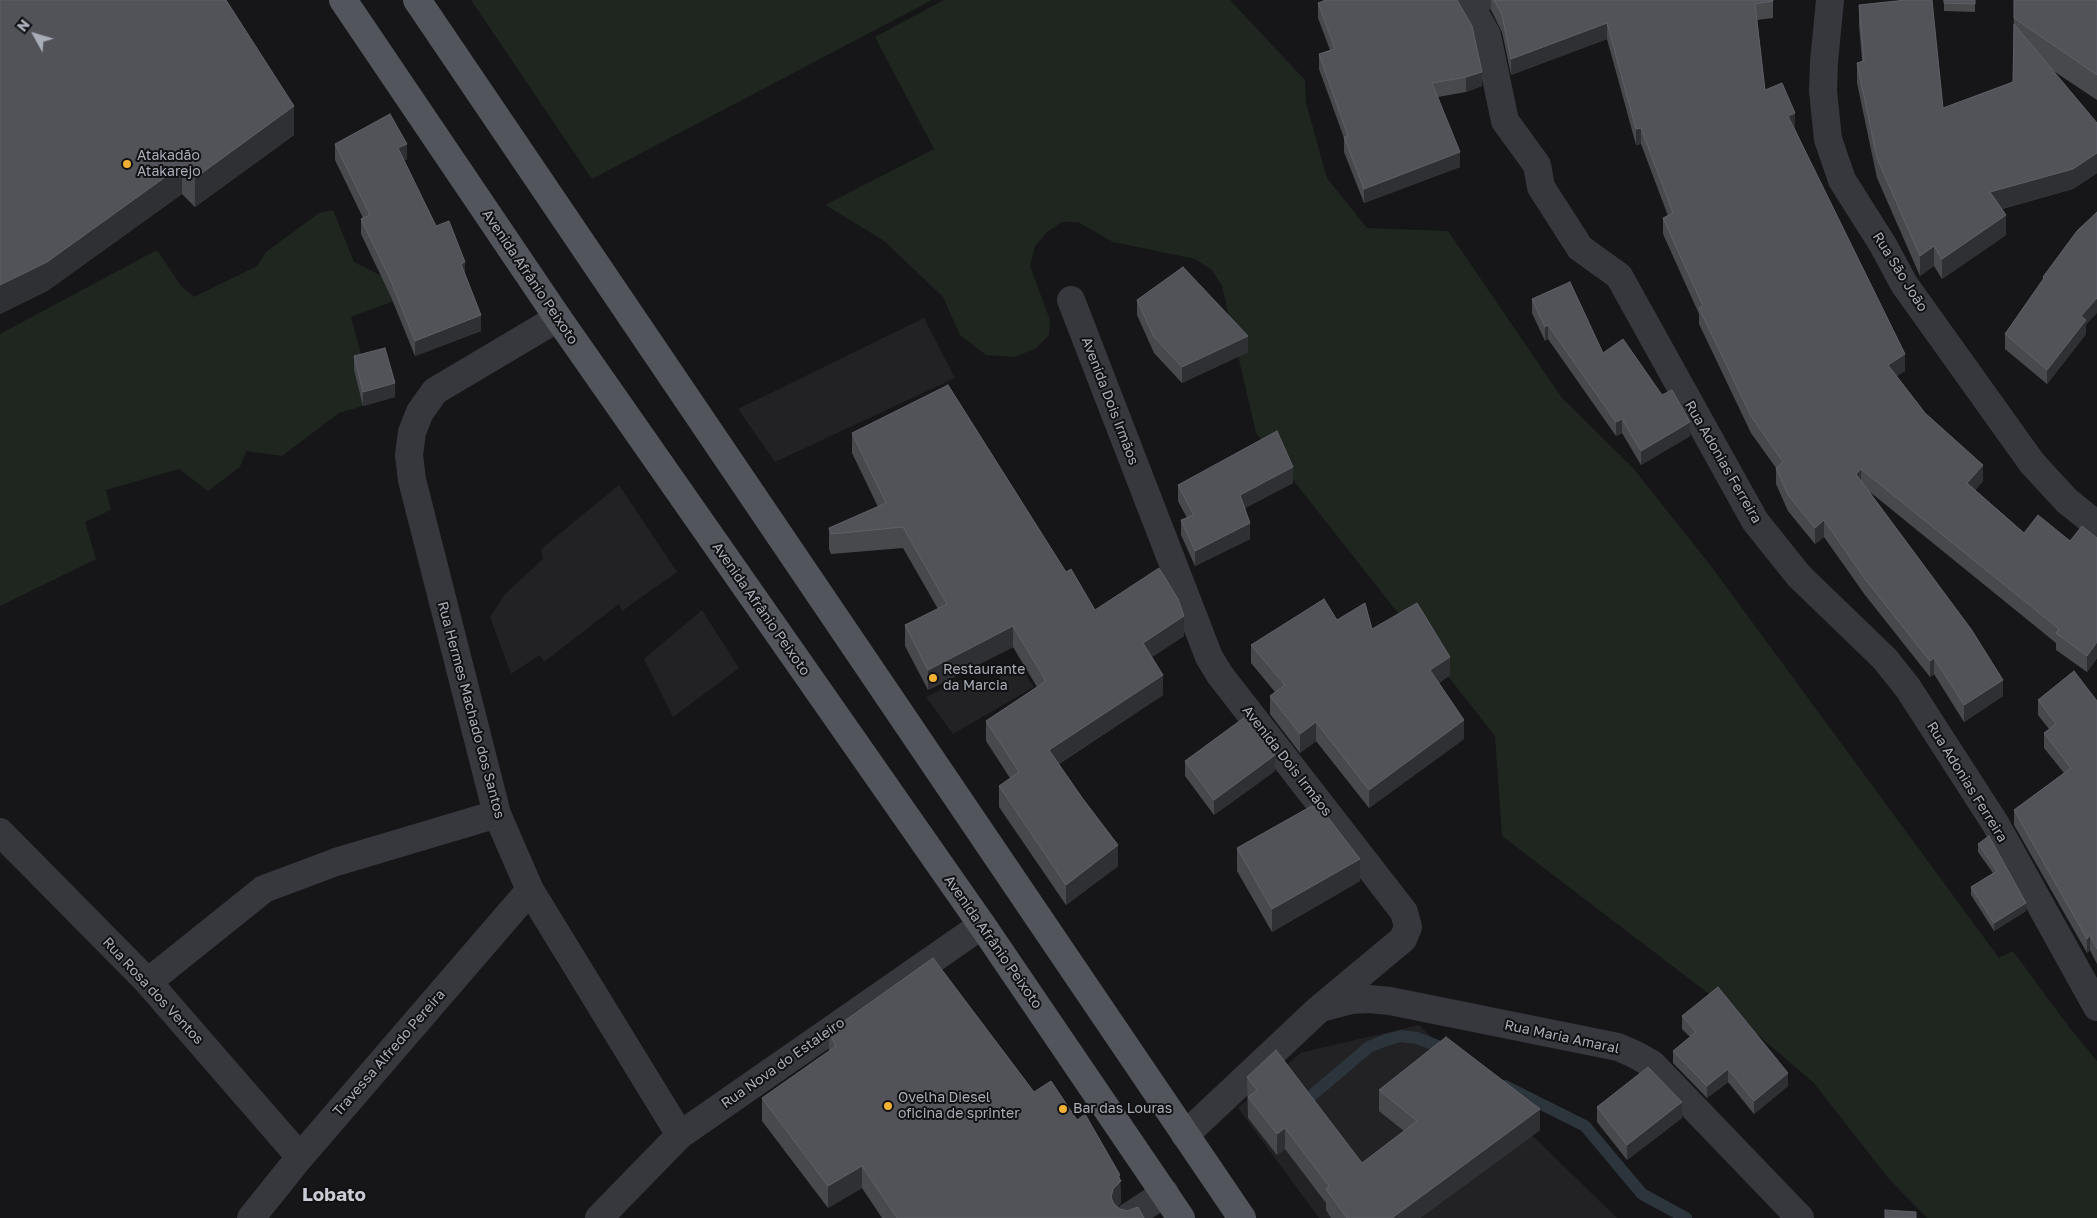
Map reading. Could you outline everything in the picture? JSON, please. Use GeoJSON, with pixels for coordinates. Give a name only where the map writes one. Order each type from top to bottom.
{"type":"FeatureCollection","features":[{"type":"Feature","properties":{"kind":"main road","name":"Avenida Afrânio Peixoto"},"geometry":{"type":"LineString","coordinates":[[343,0],[558,318],[982,925],[1181,1218]]}},
{"type":"Feature","properties":{"kind":"main road"},"geometry":{"type":"LineString","coordinates":[[417,0],[1242,1218]]}},
{"type":"Feature","properties":{"kind":"street","name":"Rua Adonias Ferreira"},"geometry":{"type":"LineString","coordinates":[[1480,0],[1470,5],[1487,35],[1504,120],[1537,165],[1541,187],[1580,248],[1619,276],[1755,520],[1799,576],[1885,659],[1908,688],[1995,823],[2097,1006]]}},
{"type":"Feature","properties":{"kind":"street","name":"Rua São João"},"geometry":{"type":"LineString","coordinates":[[1830,0],[1823,91],[1828,139],[1842,180],[1904,284],[2032,463],[2067,501],[2097,526]]}},
{"type":"Feature","properties":{"kind":"street","name":"Avenida Dois Irmãos"},"geometry":{"type":"LineString","coordinates":[[1071,300],[1209,657],[1220,675],[1404,912],[1408,927],[1403,939],[1319,1009],[1185,1135]]}},
{"type":"Feature","properties":{"kind":"street","name":"Rua Hermes Machado dos Santos"},"geometry":{"type":"LineString","coordinates":[[558,318],[435,391],[420,412],[412,432],[409,454],[412,480],[497,814],[530,890],[680,1135]]}},
{"type":"Feature","properties":{"kind":"street"},"geometry":{"type":"LineString","coordinates":[[148,982],[264,889],[336,862],[497,814]]}},
{"type":"Feature","properties":{"kind":"street","name":"Rua Rosa dos Ventos"},"geometry":{"type":"LineString","coordinates":[[0,832],[148,982],[300,1157]]}},
{"type":"Feature","properties":{"kind":"street","name":"Travessa Alfredo Pereira"},"geometry":{"type":"LineString","coordinates":[[251,1218],[300,1157],[530,890]]}},
{"type":"Feature","properties":{"kind":"street","name":"Rua Nova do Estaleiro"},"geometry":{"type":"LineString","coordinates":[[599,1218],[680,1135],[982,925]]}},
{"type":"Feature","properties":{"kind":"street","name":"Rua Maria Amaral"},"geometry":{"type":"LineString","coordinates":[[1319,1009],[1351,1000],[1369,998],[1618,1047],[1652,1064],[1800,1218]]}},
{"type":"Feature","properties":{"kind":"street"},"geometry":{"type":"LineString","coordinates":[[1127,1218],[1164,1193]]}},
{"type":"Feature","properties":{"kind":"shaded area"},"geometry":{"type":"Polygon","coordinates":[[[471,0],[932,0],[592,179],[471,0]]]}},
{"type":"Feature","properties":{"kind":"shaded area"},"geometry":{"type":"Polygon","coordinates":[[[944,0],[1230,0],[1305,80],[1306,103],[1327,178],[1367,228],[1448,231],[1562,398],[1633,468],[1711,566],[1999,958],[2013,951],[2066,1023],[2097,1061],[2097,1218],[1927,1218],[1889,1179],[1813,1082],[1713,997],[1502,836],[1495,736],[1256,433],[1222,286],[1212,270],[1195,259],[1113,242],[1078,222],[1062,222],[1047,232],[1035,246],[1030,266],[1050,320],[1049,335],[1035,349],[1014,357],[986,355],[960,335],[943,297],[883,240],[825,205],[934,149],[875,37],[944,0]]]}},
{"type":"Feature","properties":{"kind":"shaded area"},"geometry":{"type":"Polygon","coordinates":[[[333,210],[354,262],[382,276],[394,301],[351,317],[363,362],[363,406],[339,413],[282,456],[246,451],[240,467],[208,491],[179,469],[106,490],[111,510],[85,522],[96,559],[0,606],[0,334],[157,250],[181,286],[194,297],[257,266],[266,252],[319,213],[333,210]]]}},
{"type":"Feature","properties":{"kind":"shaded area"},"geometry":{"type":"Polygon","coordinates":[[[924,318],[955,378],[775,462],[738,409],[924,318]]]}},
{"type":"Feature","properties":{"kind":"shaded area"},"geometry":{"type":"Polygon","coordinates":[[[619,485],[677,572],[622,611],[619,604],[544,662],[540,655],[511,674],[490,617],[504,595],[543,559],[541,549],[619,485]]]}},
{"type":"Feature","properties":{"kind":"shaded area"},"geometry":{"type":"Polygon","coordinates":[[[702,610],[739,668],[673,717],[644,659],[702,610]]]}},
{"type":"Feature","properties":{"kind":"shaded area"},"geometry":{"type":"Polygon","coordinates":[[[1019,665],[1034,687],[953,734],[926,697],[960,680],[975,692],[1019,665]]]}},
{"type":"Feature","properties":{"kind":"shaded area"},"geometry":{"type":"Polygon","coordinates":[[[1419,1025],[1617,1218],[1319,1218],[1238,1108],[1300,1053],[1419,1025]]]}},
{"type":"Feature","properties":{"kind":"building","name":"Atakadão Atakarejo"},"geometry":{"type":"Polygon","coordinates":[[[0,0],[226,0],[294,106],[195,178],[182,165],[47,262],[0,285],[0,0]]]}},
{"type":"Feature","properties":{"kind":"building"},"geometry":{"type":"Polygon","coordinates":[[[1326,0],[1457,0],[1472,26],[1482,72],[1432,83],[1460,152],[1364,189],[1344,137],[1348,136],[1319,54],[1335,49],[1318,3],[1326,0]]]}},
{"type":"Feature","properties":{"kind":"building"},"geometry":{"type":"Polygon","coordinates":[[[1494,0],[1773,0],[1755,4],[1765,90],[1782,83],[1795,113],[1788,116],[1905,354],[1888,365],[1925,413],[1983,465],[1967,483],[2024,533],[2038,515],[2070,541],[2082,526],[2097,538],[2097,642],[2087,656],[2056,633],[2059,629],[1861,469],[1856,474],[1971,629],[2003,680],[1964,705],[1934,658],[1930,661],[1865,579],[1824,520],[1815,528],[1788,495],[1776,468],[1783,462],[1751,416],[1699,308],[1703,306],[1663,218],[1673,213],[1641,128],[1636,129],[1607,23],[1511,59],[1502,15],[1494,0]]]}},
{"type":"Feature","properties":{"kind":"building"},"geometry":{"type":"Polygon","coordinates":[[[1906,0],[1932,0],[1943,108],[2013,82],[2014,24],[2097,123],[2097,153],[2073,169],[1990,192],[2006,215],[1942,259],[1934,246],[1920,256],[1877,158],[1857,63],[1864,61],[1859,5],[1906,0]]]}},
{"type":"Feature","properties":{"kind":"building"},"geometry":{"type":"Polygon","coordinates":[[[1944,0],[1975,0],[1975,4],[1944,3],[1944,0]]]}},
{"type":"Feature","properties":{"kind":"building"},"geometry":{"type":"Polygon","coordinates":[[[2014,0],[2097,0],[2097,75],[2014,18],[2014,0]]]}},
{"type":"Feature","properties":{"kind":"building"},"geometry":{"type":"Polygon","coordinates":[[[390,114],[407,144],[398,148],[436,226],[449,221],[465,262],[461,264],[481,315],[415,341],[391,281],[361,219],[370,215],[335,144],[390,114]]]}},
{"type":"Feature","properties":{"kind":"building"},"geometry":{"type":"Polygon","coordinates":[[[2097,212],[2097,298],[2081,316],[2086,320],[2047,370],[2005,334],[2043,277],[2077,231],[2097,212]]]}},
{"type":"Feature","properties":{"kind":"building"},"geometry":{"type":"Polygon","coordinates":[[[1183,267],[1248,336],[1182,367],[1154,337],[1137,300],[1183,267]]]}},
{"type":"Feature","properties":{"kind":"building"},"geometry":{"type":"Polygon","coordinates":[[[1570,282],[1603,353],[1623,339],[1662,395],[1672,390],[1690,422],[1641,451],[1622,419],[1616,422],[1548,325],[1545,327],[1532,299],[1570,282]]]}},
{"type":"Feature","properties":{"kind":"building"},"geometry":{"type":"Polygon","coordinates":[[[385,348],[395,383],[363,392],[354,356],[385,348]]]}},
{"type":"Feature","properties":{"kind":"building"},"geometry":{"type":"Polygon","coordinates":[[[948,385],[1066,572],[1071,569],[1095,610],[1159,568],[1178,599],[1184,616],[1143,643],[1163,675],[1049,750],[1118,845],[1066,885],[999,786],[1019,772],[986,721],[1046,681],[1013,626],[928,670],[905,625],[947,604],[903,527],[831,534],[829,528],[886,503],[852,433],[948,385]]]}},
{"type":"Feature","properties":{"kind":"building"},"geometry":{"type":"Polygon","coordinates":[[[1277,431],[1293,467],[1240,495],[1250,523],[1195,551],[1181,520],[1194,515],[1178,485],[1277,431]]]}},
{"type":"Feature","properties":{"kind":"building"},"geometry":{"type":"Polygon","coordinates":[[[1324,599],[1337,620],[1365,603],[1372,629],[1417,603],[1450,657],[1430,670],[1464,720],[1369,790],[1316,722],[1300,734],[1270,696],[1285,685],[1251,645],[1324,599]]]}},
{"type":"Feature","properties":{"kind":"building"},"geometry":{"type":"Polygon","coordinates":[[[2074,671],[2097,701],[2097,949],[2090,935],[2087,939],[2014,810],[2071,768],[2044,733],[2056,724],[2038,700],[2074,671]]]}},
{"type":"Feature","properties":{"kind":"building"},"geometry":{"type":"Polygon","coordinates":[[[1245,717],[1275,755],[1214,800],[1185,761],[1245,717]]]}},
{"type":"Feature","properties":{"kind":"building"},"geometry":{"type":"Polygon","coordinates":[[[1317,803],[1360,859],[1272,909],[1237,848],[1317,803]]]}},
{"type":"Feature","properties":{"kind":"building"},"geometry":{"type":"Polygon","coordinates":[[[1989,836],[2026,903],[1994,923],[1971,887],[1997,871],[1978,844],[1989,836]]]}},
{"type":"Feature","properties":{"kind":"building"},"geometry":{"type":"Polygon","coordinates":[[[933,958],[1034,1092],[1051,1081],[1077,1120],[1085,1114],[1120,1175],[1118,1176],[1121,1181],[1113,1189],[1111,1197],[1114,1204],[1120,1209],[1127,1211],[1138,1207],[1144,1218],[897,1218],[862,1166],[828,1186],[762,1098],[836,1046],[829,1032],[933,958]]]}},
{"type":"Feature","properties":{"kind":"building"},"geometry":{"type":"Polygon","coordinates":[[[1718,987],[1788,1073],[1754,1101],[1728,1069],[1707,1086],[1673,1051],[1696,1032],[1682,1016],[1718,987]]]}},
{"type":"Feature","properties":{"kind":"building"},"geometry":{"type":"Polygon","coordinates":[[[1446,1037],[1540,1109],[1392,1218],[1347,1218],[1326,1189],[1329,1186],[1285,1128],[1277,1134],[1248,1097],[1257,1090],[1247,1077],[1276,1050],[1362,1163],[1417,1121],[1379,1090],[1446,1037]]]}},
{"type":"Feature","properties":{"kind":"building"},"geometry":{"type":"Polygon","coordinates":[[[1648,1067],[1682,1102],[1627,1145],[1597,1107],[1648,1067]]]}},
{"type":"Feature","properties":{"kind":"building"},"geometry":{"type":"Polygon","coordinates":[[[1885,1210],[1916,1212],[1916,1218],[1885,1218],[1885,1210]]]}},
{"type":"Feature","properties":{"kind":"waterway"},"geometry":{"type":"LineString","coordinates":[[1298,1107],[1369,1047],[1386,1040],[1401,1036],[1417,1038],[1451,1051]]}},
{"type":"Feature","properties":{"kind":"waterway"},"geometry":{"type":"LineString","coordinates":[[1505,1086],[1585,1126],[1642,1194],[1686,1218]]}},
{"type":"Feature","properties":{"kind":"place","name":"Atakadão Atakarejo"},"geometry":{"type":"Point","coordinates":[127,164]}},
{"type":"Feature","properties":{"kind":"place","name":"Restaurante da Marcia"},"geometry":{"type":"Point","coordinates":[933,678]}},
{"type":"Feature","properties":{"kind":"place","name":"Ovelha Diesel oficina de sprinter"},"geometry":{"type":"Point","coordinates":[888,1106]}},
{"type":"Feature","properties":{"kind":"place","name":"Bar das Louras"},"geometry":{"type":"Point","coordinates":[1063,1109]}},
{"type":"Feature","properties":{"kind":"district","name":"Lobato"},"geometry":{"type":"Point","coordinates":[334,1195]}}]}
